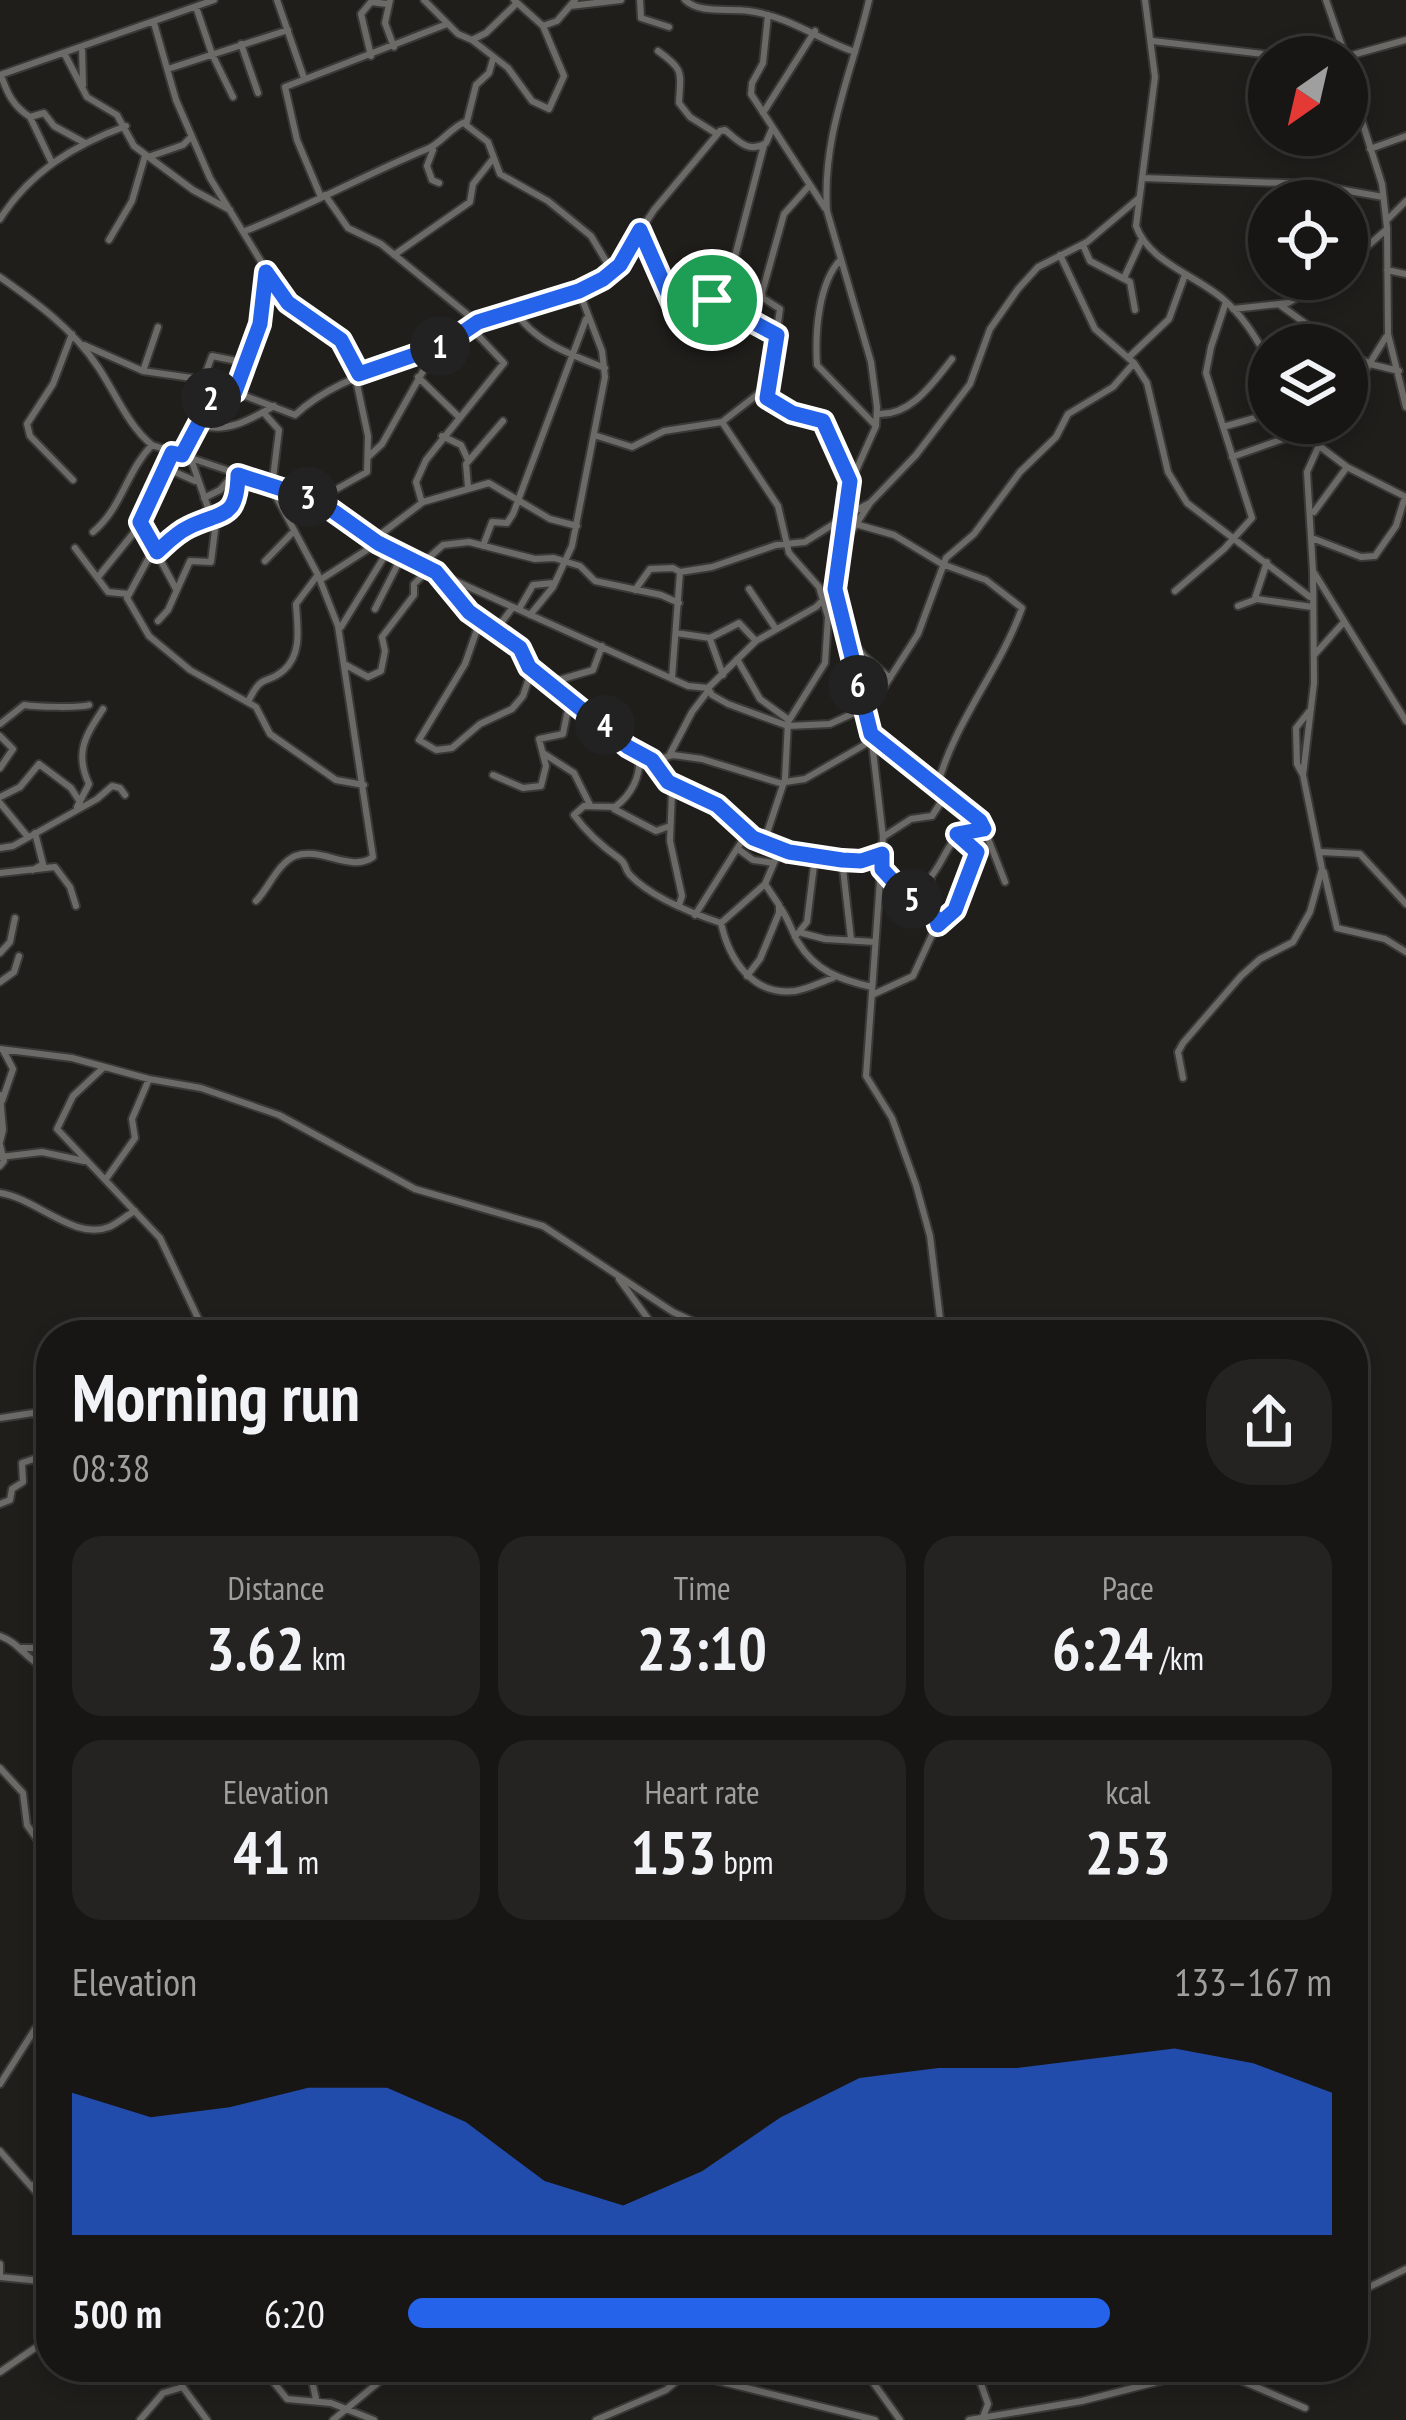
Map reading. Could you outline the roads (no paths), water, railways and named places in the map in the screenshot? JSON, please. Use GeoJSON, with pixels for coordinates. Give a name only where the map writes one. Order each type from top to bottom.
{"type":"FeatureCollection","features":[{"type":"Feature","properties":{"kind":"street"},"geometry":{"type":"LineString","coordinates":[[52,163],[30,117],[9,98],[0,75],[214,0]]}},
{"type":"Feature","properties":{"kind":"street"},"geometry":{"type":"LineString","coordinates":[[277,0],[304,78]]}},
{"type":"Feature","properties":{"kind":"street"},"geometry":{"type":"LineString","coordinates":[[424,0],[447,24],[508,68],[532,101],[549,110],[564,76],[543,26],[516,2],[486,33],[472,40]]}},
{"type":"Feature","properties":{"kind":"street"},"geometry":{"type":"LineString","coordinates":[[543,26],[557,21],[573,3],[621,0]]}},
{"type":"Feature","properties":{"kind":"street"},"geometry":{"type":"LineString","coordinates":[[640,0],[641,18],[669,27]]}},
{"type":"Feature","properties":{"kind":"street"},"geometry":{"type":"LineString","coordinates":[[685,0],[694,8],[768,15],[856,52]]}},
{"type":"Feature","properties":{"kind":"street"},"geometry":{"type":"LineString","coordinates":[[827,211],[832,125],[868,0]]}},
{"type":"Feature","properties":{"kind":"street"},"geometry":{"type":"LineString","coordinates":[[1145,0],[1155,77],[1136,226],[1142,239],[1230,306],[1248,326]]}},
{"type":"Feature","properties":{"kind":"street"},"geometry":{"type":"LineString","coordinates":[[1337,36],[1326,2],[1342,0]]}},
{"type":"Feature","properties":{"kind":"street"},"geometry":{"type":"LineString","coordinates":[[370,56],[361,14],[370,2],[388,2],[385,23],[394,47]]}},
{"type":"Feature","properties":{"kind":"street"},"geometry":{"type":"LineString","coordinates":[[196,7],[233,97]]}},
{"type":"Feature","properties":{"kind":"street"},"geometry":{"type":"LineString","coordinates":[[768,15],[763,63],[751,87],[772,129],[827,211],[872,362],[876,426],[850,481],[835,589],[871,738],[883,837],[866,1076],[897,1130],[926,1217],[940,1320]]}},
{"type":"Feature","properties":{"kind":"street"},"geometry":{"type":"LineString","coordinates":[[154,23],[190,138],[266,272],[288,303],[341,340],[357,374],[368,436],[367,474],[335,490],[325,505]]}},
{"type":"Feature","properties":{"kind":"street"},"geometry":{"type":"LineString","coordinates":[[422,503],[417,478],[442,436],[504,363],[475,325],[375,240],[348,228],[323,196],[297,140],[284,91],[304,78],[447,24]]}},
{"type":"Feature","properties":{"kind":"street"},"geometry":{"type":"LineString","coordinates":[[168,69],[288,30]]}},
{"type":"Feature","properties":{"kind":"street"},"geometry":{"type":"LineString","coordinates":[[763,113],[815,31]]}},
{"type":"Feature","properties":{"kind":"street"},"geometry":{"type":"LineString","coordinates":[[1153,41],[1248,52]]}},
{"type":"Feature","properties":{"kind":"street"},"geometry":{"type":"LineString","coordinates":[[1368,50],[1403,42],[1406,53]]}},
{"type":"Feature","properties":{"kind":"street"},"geometry":{"type":"LineString","coordinates":[[241,44],[258,93]]}},
{"type":"Feature","properties":{"kind":"street"},"geometry":{"type":"LineString","coordinates":[[82,47],[83,88]]}},
{"type":"Feature","properties":{"kind":"street"},"geometry":{"type":"LineString","coordinates":[[658,51],[680,69],[679,103],[717,134]]}},
{"type":"Feature","properties":{"kind":"street"},"geometry":{"type":"LineString","coordinates":[[64,53],[91,102],[112,112],[126,126],[134,146]]}},
{"type":"Feature","properties":{"kind":"street"},"geometry":{"type":"LineString","coordinates":[[439,183],[427,171],[434,146],[450,129],[465,122],[476,85],[489,73],[493,59]]}},
{"type":"Feature","properties":{"kind":"street"},"geometry":{"type":"LineString","coordinates":[[30,117],[44,113],[54,126],[86,143]]}},
{"type":"Feature","properties":{"kind":"street"},"geometry":{"type":"LineString","coordinates":[[465,122],[488,142],[492,160],[506,180],[548,201],[594,239],[613,272]]}},
{"type":"Feature","properties":{"kind":"street"},"geometry":{"type":"LineString","coordinates":[[0,219],[17,193],[52,163],[126,126]]}},
{"type":"Feature","properties":{"kind":"street"},"geometry":{"type":"LineString","coordinates":[[640,230],[677,319],[682,321],[712,300],[734,259],[772,129]]}},
{"type":"Feature","properties":{"kind":"street"},"geometry":{"type":"LineString","coordinates":[[81,344],[143,371],[202,380],[296,415],[312,398],[357,374],[436,348],[475,325],[579,291],[613,272],[640,230],[717,134],[725,130],[742,145],[764,145]]}},
{"type":"Feature","properties":{"kind":"street"},"geometry":{"type":"LineString","coordinates":[[112,131],[193,190],[233,212]]}},
{"type":"Feature","properties":{"kind":"street"},"geometry":{"type":"LineString","coordinates":[[1370,149],[1406,136]]}},
{"type":"Feature","properties":{"kind":"street"},"geometry":{"type":"LineString","coordinates":[[147,156],[183,145],[190,138]]}},
{"type":"Feature","properties":{"kind":"street"},"geometry":{"type":"LineString","coordinates":[[1368,142],[1388,223],[1388,334],[1406,407]]}},
{"type":"Feature","properties":{"kind":"street"},"geometry":{"type":"LineString","coordinates":[[183,145],[195,149]]}},
{"type":"Feature","properties":{"kind":"street"},"geometry":{"type":"LineString","coordinates":[[244,232],[402,156],[434,146]]}},
{"type":"Feature","properties":{"kind":"street"},"geometry":{"type":"LineString","coordinates":[[110,240],[132,201],[147,156]]}},
{"type":"Feature","properties":{"kind":"street"},"geometry":{"type":"LineString","coordinates":[[394,255],[470,203],[473,184],[492,160]]}},
{"type":"Feature","properties":{"kind":"street"},"geometry":{"type":"LineString","coordinates":[[1143,178],[1248,183]]}},
{"type":"Feature","properties":{"kind":"street"},"geometry":{"type":"LineString","coordinates":[[767,398],[779,305],[763,298],[762,292],[784,214],[809,186]]}},
{"type":"Feature","properties":{"kind":"street"},"geometry":{"type":"LineString","coordinates":[[1368,194],[1384,197]]}},
{"type":"Feature","properties":{"kind":"street"},"geometry":{"type":"LineString","coordinates":[[839,550],[870,503],[902,471],[970,384],[984,341],[1007,302],[1038,267],[1083,245],[1139,199]]}},
{"type":"Feature","properties":{"kind":"street"},"geometry":{"type":"LineString","coordinates":[[1368,243],[1406,200]]}},
{"type":"Feature","properties":{"kind":"street"},"geometry":{"type":"LineString","coordinates":[[1388,223],[1406,219]]}},
{"type":"Feature","properties":{"kind":"street"},"geometry":{"type":"LineString","coordinates":[[1124,278],[1142,239]]}},
{"type":"Feature","properties":{"kind":"street"},"geometry":{"type":"LineString","coordinates":[[1083,245],[1088,260],[1132,287],[1135,310]]}},
{"type":"Feature","properties":{"kind":"street"},"geometry":{"type":"LineString","coordinates":[[1060,255],[1088,319],[1131,361],[1154,404],[1168,472],[1187,503],[1267,562],[1312,603]]}},
{"type":"Feature","properties":{"kind":"street"},"geometry":{"type":"LineString","coordinates":[[841,259],[832,270],[821,308],[817,365],[876,426]]}},
{"type":"Feature","properties":{"kind":"street"},"geometry":{"type":"LineString","coordinates":[[1387,270],[1406,274]]}},
{"type":"Feature","properties":{"kind":"street"},"geometry":{"type":"LineString","coordinates":[[235,392],[260,324],[266,272]]}},
{"type":"Feature","properties":{"kind":"street"},"geometry":{"type":"LineString","coordinates":[[0,277],[72,334],[152,445],[325,505],[402,556],[688,686],[708,689],[728,704],[788,723],[830,724],[865,708],[890,678],[918,634],[942,564],[974,534],[993,504],[1056,437],[1074,409],[1113,387],[1169,319],[1185,273]]}},
{"type":"Feature","properties":{"kind":"street"},"geometry":{"type":"LineString","coordinates":[[0,290],[11,285]]}},
{"type":"Feature","properties":{"kind":"street"},"geometry":{"type":"LineString","coordinates":[[530,615],[565,563],[595,435],[603,358],[579,291]]}},
{"type":"Feature","properties":{"kind":"street"},"geometry":{"type":"LineString","coordinates":[[712,300],[777,335]]}},
{"type":"Feature","properties":{"kind":"street"},"geometry":{"type":"LineString","coordinates":[[1230,306],[1279,305],[1293,300]]}},
{"type":"Feature","properties":{"kind":"street"},"geometry":{"type":"LineString","coordinates":[[1279,305],[1306,324]]}},
{"type":"Feature","properties":{"kind":"street"},"geometry":{"type":"LineString","coordinates":[[1175,591],[1252,517],[1206,373],[1210,347],[1230,306]]}},
{"type":"Feature","properties":{"kind":"street"},"geometry":{"type":"LineString","coordinates":[[515,311],[527,327],[574,357],[604,368]]}},
{"type":"Feature","properties":{"kind":"street"},"geometry":{"type":"LineString","coordinates":[[483,546],[492,522],[507,523],[518,500],[586,318]]}},
{"type":"Feature","properties":{"kind":"street"},"geometry":{"type":"LineString","coordinates":[[143,371],[158,327]]}},
{"type":"Feature","properties":{"kind":"street"},"geometry":{"type":"LineString","coordinates":[[72,334],[53,384],[27,424],[31,436],[73,480]]}},
{"type":"Feature","properties":{"kind":"street"},"geometry":{"type":"LineString","coordinates":[[1368,367],[1388,334]]}},
{"type":"Feature","properties":{"kind":"street"},"geometry":{"type":"LineString","coordinates":[[368,458],[382,445],[436,348]]}},
{"type":"Feature","properties":{"kind":"street"},"geometry":{"type":"LineString","coordinates":[[202,380],[212,356],[247,363]]}},
{"type":"Feature","properties":{"kind":"street"},"geometry":{"type":"LineString","coordinates":[[594,364],[603,358]]}},
{"type":"Feature","properties":{"kind":"street"},"geometry":{"type":"LineString","coordinates":[[877,414],[905,408],[952,359]]}},
{"type":"Feature","properties":{"kind":"street"},"geometry":{"type":"LineString","coordinates":[[1370,364],[1399,370]]}},
{"type":"Feature","properties":{"kind":"street"},"geometry":{"type":"LineString","coordinates":[[418,377],[458,416]]}},
{"type":"Feature","properties":{"kind":"street"},"geometry":{"type":"LineString","coordinates":[[98,577],[124,549],[166,468],[182,456],[217,389]]}},
{"type":"Feature","properties":{"kind":"street"},"geometry":{"type":"LineString","coordinates":[[595,435],[632,447],[664,431],[722,422],[739,413],[752,397],[767,398],[792,413],[823,421],[850,481]]}},
{"type":"Feature","properties":{"kind":"street"},"geometry":{"type":"LineString","coordinates":[[200,424],[231,427],[274,406]]}},
{"type":"Feature","properties":{"kind":"street"},"geometry":{"type":"LineString","coordinates":[[256,901],[278,871],[297,856],[322,855],[359,863],[371,859],[340,632],[319,577],[271,485],[279,430],[263,412]]}},
{"type":"Feature","properties":{"kind":"street"},"geometry":{"type":"LineString","coordinates":[[1223,427],[1248,420]]}},
{"type":"Feature","properties":{"kind":"street"},"geometry":{"type":"LineString","coordinates":[[468,489],[465,468],[503,421]]}},
{"type":"Feature","properties":{"kind":"street"},"geometry":{"type":"LineString","coordinates":[[722,422],[778,506],[793,559],[826,598],[823,670],[788,723],[784,783],[764,842]]}},
{"type":"Feature","properties":{"kind":"street"},"geometry":{"type":"LineString","coordinates":[[442,436],[461,445],[469,461]]}},
{"type":"Feature","properties":{"kind":"street"},"geometry":{"type":"LineString","coordinates":[[1232,457],[1269,444]]}},
{"type":"Feature","properties":{"kind":"street"},"geometry":{"type":"LineString","coordinates":[[93,532],[110,517],[138,461],[152,445]]}},
{"type":"Feature","properties":{"kind":"street"},"geometry":{"type":"LineString","coordinates":[[1312,538],[1361,557],[1375,556],[1396,526],[1406,497],[1347,467],[1318,446],[1307,472],[1315,654],[1303,775],[1337,928],[1385,938],[1405,949]]}},
{"type":"Feature","properties":{"kind":"street"},"geometry":{"type":"LineString","coordinates":[[158,621],[168,610],[190,561],[211,562],[214,519],[182,456]]}},
{"type":"Feature","properties":{"kind":"street"},"geometry":{"type":"LineString","coordinates":[[1312,514],[1347,467]]}},
{"type":"Feature","properties":{"kind":"street"},"geometry":{"type":"LineString","coordinates":[[166,468],[198,482]]}},
{"type":"Feature","properties":{"kind":"street"},"geometry":{"type":"LineString","coordinates":[[204,498],[236,475]]}},
{"type":"Feature","properties":{"kind":"street"},"geometry":{"type":"LineString","coordinates":[[236,475],[236,499],[214,519],[188,527],[156,550],[129,594],[130,608],[149,636],[190,670],[256,706],[270,734],[337,780],[364,785]]}},
{"type":"Feature","properties":{"kind":"street"},"geometry":{"type":"LineString","coordinates":[[248,702],[261,681],[280,674],[291,659],[302,628],[296,604],[319,577],[422,503],[490,483],[550,519],[577,526]]}},
{"type":"Feature","properties":{"kind":"street"},"geometry":{"type":"LineString","coordinates":[[634,591],[650,569],[680,572],[712,567],[776,545],[811,539],[870,503]]}},
{"type":"Feature","properties":{"kind":"street"},"geometry":{"type":"LineString","coordinates":[[844,515],[859,526],[895,536],[942,564],[986,580],[1022,608],[994,670],[981,685],[937,788],[943,802],[932,816],[910,819],[883,837]]}},
{"type":"Feature","properties":{"kind":"street"},"geometry":{"type":"LineString","coordinates":[[140,522],[176,589]]}},
{"type":"Feature","properties":{"kind":"street"},"geometry":{"type":"LineString","coordinates":[[265,561],[294,531]]}},
{"type":"Feature","properties":{"kind":"street"},"geometry":{"type":"LineString","coordinates":[[419,564],[429,561],[443,545],[469,542],[580,566],[595,581],[679,603]]}},
{"type":"Feature","properties":{"kind":"street"},"geometry":{"type":"LineString","coordinates":[[75,548],[108,593],[129,594]]}},
{"type":"Feature","properties":{"kind":"street"},"geometry":{"type":"LineString","coordinates":[[340,632],[389,549]]}},
{"type":"Feature","properties":{"kind":"street"},"geometry":{"type":"LineString","coordinates":[[375,609],[402,556]]}},
{"type":"Feature","properties":{"kind":"street"},"geometry":{"type":"LineString","coordinates":[[1255,599],[1267,562]]}},
{"type":"Feature","properties":{"kind":"street"},"geometry":{"type":"LineString","coordinates":[[432,570],[480,621],[520,648],[532,669],[640,756],[715,762],[784,783],[805,779],[871,738]]}},
{"type":"Feature","properties":{"kind":"street"},"geometry":{"type":"LineString","coordinates":[[346,665],[368,677],[383,668],[382,637],[414,595],[414,584],[432,570]]}},
{"type":"Feature","properties":{"kind":"street"},"geometry":{"type":"LineString","coordinates":[[672,678],[680,572]]}},
{"type":"Feature","properties":{"kind":"street"},"geometry":{"type":"LineString","coordinates":[[1313,572],[1406,721]]}},
{"type":"Feature","properties":{"kind":"street"},"geometry":{"type":"LineString","coordinates":[[495,631],[533,584],[555,583]]}},
{"type":"Feature","properties":{"kind":"street"},"geometry":{"type":"LineString","coordinates":[[749,589],[776,628]]}},
{"type":"Feature","properties":{"kind":"street"},"geometry":{"type":"LineString","coordinates":[[669,756],[708,689],[737,659],[756,641],[835,589]]}},
{"type":"Feature","properties":{"kind":"street"},"geometry":{"type":"LineString","coordinates":[[1238,606],[1255,599],[1312,603]]}},
{"type":"Feature","properties":{"kind":"street"},"geometry":{"type":"LineString","coordinates":[[480,621],[464,664],[419,740],[436,750],[456,746],[480,724],[503,716],[520,701],[532,669]]}},
{"type":"Feature","properties":{"kind":"street"},"geometry":{"type":"LineString","coordinates":[[674,633],[710,638],[739,623],[756,641]]}},
{"type":"Feature","properties":{"kind":"street"},"geometry":{"type":"LineString","coordinates":[[1315,654],[1343,623]]}},
{"type":"Feature","properties":{"kind":"street"},"geometry":{"type":"LineString","coordinates":[[710,638],[723,675]]}},
{"type":"Feature","properties":{"kind":"street"},"geometry":{"type":"LineString","coordinates":[[849,638],[890,678]]}},
{"type":"Feature","properties":{"kind":"street"},"geometry":{"type":"LineString","coordinates":[[549,682],[590,672],[602,646]]}},
{"type":"Feature","properties":{"kind":"street"},"geometry":{"type":"LineString","coordinates":[[737,659],[760,699],[788,723]]}},
{"type":"Feature","properties":{"kind":"street"},"geometry":{"type":"LineString","coordinates":[[494,775],[512,785],[538,788],[545,779],[539,739],[563,734],[567,714],[576,701]]}},
{"type":"Feature","properties":{"kind":"street"},"geometry":{"type":"LineString","coordinates":[[0,724],[24,705],[76,709],[89,705]]}},
{"type":"Feature","properties":{"kind":"street"},"geometry":{"type":"LineString","coordinates":[[72,812],[88,784],[80,759],[85,731],[103,709]]}},
{"type":"Feature","properties":{"kind":"street"},"geometry":{"type":"LineString","coordinates":[[0,736],[13,749],[0,768]]}},
{"type":"Feature","properties":{"kind":"street"},"geometry":{"type":"LineString","coordinates":[[871,738],[980,821],[1006,882]]}},
{"type":"Feature","properties":{"kind":"street"},"geometry":{"type":"LineString","coordinates":[[543,753],[574,772],[590,805]]}},
{"type":"Feature","properties":{"kind":"street"},"geometry":{"type":"LineString","coordinates":[[610,807],[622,802],[635,785],[640,756]]}},
{"type":"Feature","properties":{"kind":"street"},"geometry":{"type":"LineString","coordinates":[[652,760],[672,792],[670,826],[682,896],[679,905]]}},
{"type":"Feature","properties":{"kind":"street"},"geometry":{"type":"LineString","coordinates":[[32,870],[43,864],[31,835],[0,800],[20,788],[39,764],[69,786],[81,802]]}},
{"type":"Feature","properties":{"kind":"street"},"geometry":{"type":"LineString","coordinates":[[668,782],[717,805],[747,833],[780,849],[861,861],[882,854]]}},
{"type":"Feature","properties":{"kind":"street"},"geometry":{"type":"LineString","coordinates":[[0,848],[98,799],[112,786],[125,795]]}},
{"type":"Feature","properties":{"kind":"street"},"geometry":{"type":"LineString","coordinates":[[670,826],[656,831],[610,807],[590,805],[577,810],[576,821],[608,854],[624,863],[631,875],[695,916],[721,923]]}},
{"type":"Feature","properties":{"kind":"street"},"geometry":{"type":"LineString","coordinates":[[894,882],[925,882],[957,834],[984,829]]}},
{"type":"Feature","properties":{"kind":"street"},"geometry":{"type":"LineString","coordinates":[[695,916],[747,833]]}},
{"type":"Feature","properties":{"kind":"street"},"geometry":{"type":"LineString","coordinates":[[765,884],[809,957],[833,978],[872,991],[913,976],[938,925],[955,910],[977,852],[957,834]]}},
{"type":"Feature","properties":{"kind":"street"},"geometry":{"type":"LineString","coordinates":[[738,849],[753,860],[775,863]]}},
{"type":"Feature","properties":{"kind":"street"},"geometry":{"type":"LineString","coordinates":[[721,923],[765,884],[780,849]]}},
{"type":"Feature","properties":{"kind":"street"},"geometry":{"type":"LineString","coordinates":[[1321,852],[1362,855],[1406,904]]}},
{"type":"Feature","properties":{"kind":"street"},"geometry":{"type":"LineString","coordinates":[[798,935],[807,922],[815,857]]}},
{"type":"Feature","properties":{"kind":"street"},"geometry":{"type":"LineString","coordinates":[[842,860],[851,939]]}},
{"type":"Feature","properties":{"kind":"street"},"geometry":{"type":"LineString","coordinates":[[0,873],[56,868],[76,906]]}},
{"type":"Feature","properties":{"kind":"street"},"geometry":{"type":"LineString","coordinates":[[1183,1078],[1178,1052],[1183,1043],[1241,976],[1260,959],[1293,942],[1310,912],[1322,868]]}},
{"type":"Feature","properties":{"kind":"street"},"geometry":{"type":"LineString","coordinates":[[882,869],[934,915]]}},
{"type":"Feature","properties":{"kind":"street"},"geometry":{"type":"LineString","coordinates":[[931,878],[938,925]]}},
{"type":"Feature","properties":{"kind":"street"},"geometry":{"type":"LineString","coordinates":[[747,976],[760,959],[779,906]]}},
{"type":"Feature","properties":{"kind":"street"},"geometry":{"type":"LineString","coordinates":[[0,953],[10,942],[15,918]]}},
{"type":"Feature","properties":{"kind":"street"},"geometry":{"type":"LineString","coordinates":[[721,923],[729,954],[747,976],[770,988],[789,991],[833,978]]}},
{"type":"Feature","properties":{"kind":"street"},"geometry":{"type":"LineString","coordinates":[[798,935],[875,942]]}},
{"type":"Feature","properties":{"kind":"street"},"geometry":{"type":"LineString","coordinates":[[0,982],[14,972],[20,956]]}},
{"type":"Feature","properties":{"kind":"street"},"geometry":{"type":"LineString","coordinates":[[1,1049],[44,1053],[218,1092],[304,1125],[416,1189],[543,1226],[687,1320]]}},
{"type":"Feature","properties":{"kind":"street"},"geometry":{"type":"LineString","coordinates":[[1,1049],[13,1070],[1,1098],[1,1160],[41,1152],[84,1161]]}},
{"type":"Feature","properties":{"kind":"street"},"geometry":{"type":"LineString","coordinates":[[104,1067],[73,1096],[57,1126],[162,1242],[199,1320]]}},
{"type":"Feature","properties":{"kind":"street"},"geometry":{"type":"LineString","coordinates":[[106,1179],[135,1138],[132,1119],[149,1079]]}},
{"type":"Feature","properties":{"kind":"street"},"geometry":{"type":"LineString","coordinates":[[0,1192],[23,1197],[65,1222],[93,1230],[110,1227],[135,1211]]}},
{"type":"Feature","properties":{"kind":"street"},"geometry":{"type":"LineString","coordinates":[[617,1276],[649,1320]]}},
{"type":"Feature","properties":{"kind":"street"},"geometry":{"type":"LineString","coordinates":[[0,1418],[36,1415]]}},
{"type":"Feature","properties":{"kind":"street"},"geometry":{"type":"LineString","coordinates":[[0,1504],[9,1501],[12,1489],[23,1482],[22,1463],[36,1458]]}},
{"type":"Feature","properties":{"kind":"street"},"geometry":{"type":"LineString","coordinates":[[0,1636],[36,1664]]}},
{"type":"Feature","properties":{"kind":"street"},"geometry":{"type":"LineString","coordinates":[[19,1648],[36,1648]]}},
{"type":"Feature","properties":{"kind":"street"},"geometry":{"type":"LineString","coordinates":[[0,1768],[23,1793],[27,1826],[36,1838]]}},
{"type":"Feature","properties":{"kind":"street"},"geometry":{"type":"LineString","coordinates":[[1,1788],[12,1781]]}},
{"type":"Feature","properties":{"kind":"street"},"geometry":{"type":"LineString","coordinates":[[0,2084],[36,2030]]}},
{"type":"Feature","properties":{"kind":"street"},"geometry":{"type":"LineString","coordinates":[[0,2151],[36,2191]]}},
{"type":"Feature","properties":{"kind":"street"},"geometry":{"type":"LineString","coordinates":[[31,2185],[36,2185]]}},
{"type":"Feature","properties":{"kind":"street"},"geometry":{"type":"LineString","coordinates":[[0,2264],[0,2277],[36,2281]]}},
{"type":"Feature","properties":{"kind":"street"},"geometry":{"type":"LineString","coordinates":[[1368,2288],[1406,2269]]}},
{"type":"Feature","properties":{"kind":"street"},"geometry":{"type":"LineString","coordinates":[[0,2372],[36,2347]]}},
{"type":"Feature","properties":{"kind":"street"},"geometry":{"type":"LineString","coordinates":[[273,2382],[287,2399],[316,2400],[374,2420]]}},
{"type":"Feature","properties":{"kind":"street"},"geometry":{"type":"LineString","coordinates":[[312,2382],[316,2400]]}},
{"type":"Feature","properties":{"kind":"street"},"geometry":{"type":"LineString","coordinates":[[333,2420],[379,2382]]}},
{"type":"Feature","properties":{"kind":"street"},"geometry":{"type":"LineString","coordinates":[[596,2420],[674,2382]]}},
{"type":"Feature","properties":{"kind":"street"},"geometry":{"type":"LineString","coordinates":[[714,2382],[875,2420]]}},
{"type":"Feature","properties":{"kind":"street"},"geometry":{"type":"LineString","coordinates":[[873,2382],[901,2420]]}},
{"type":"Feature","properties":{"kind":"street"},"geometry":{"type":"LineString","coordinates":[[980,2382],[988,2405],[983,2417]]}},
{"type":"Feature","properties":{"kind":"street"},"geometry":{"type":"LineString","coordinates":[[969,2420],[1082,2401],[1150,2382]]}},
{"type":"Feature","properties":{"kind":"street"},"geometry":{"type":"LineString","coordinates":[[141,2418],[180,2383],[204,2419]]}},
{"type":"Feature","properties":{"kind":"street"},"geometry":{"type":"LineString","coordinates":[[1253,2383],[1305,2408]]}},
{"type":"Feature","properties":{"kind":"street"},"geometry":{"type":"LineString","coordinates":[[141,2418],[152,2420]]}}]}
